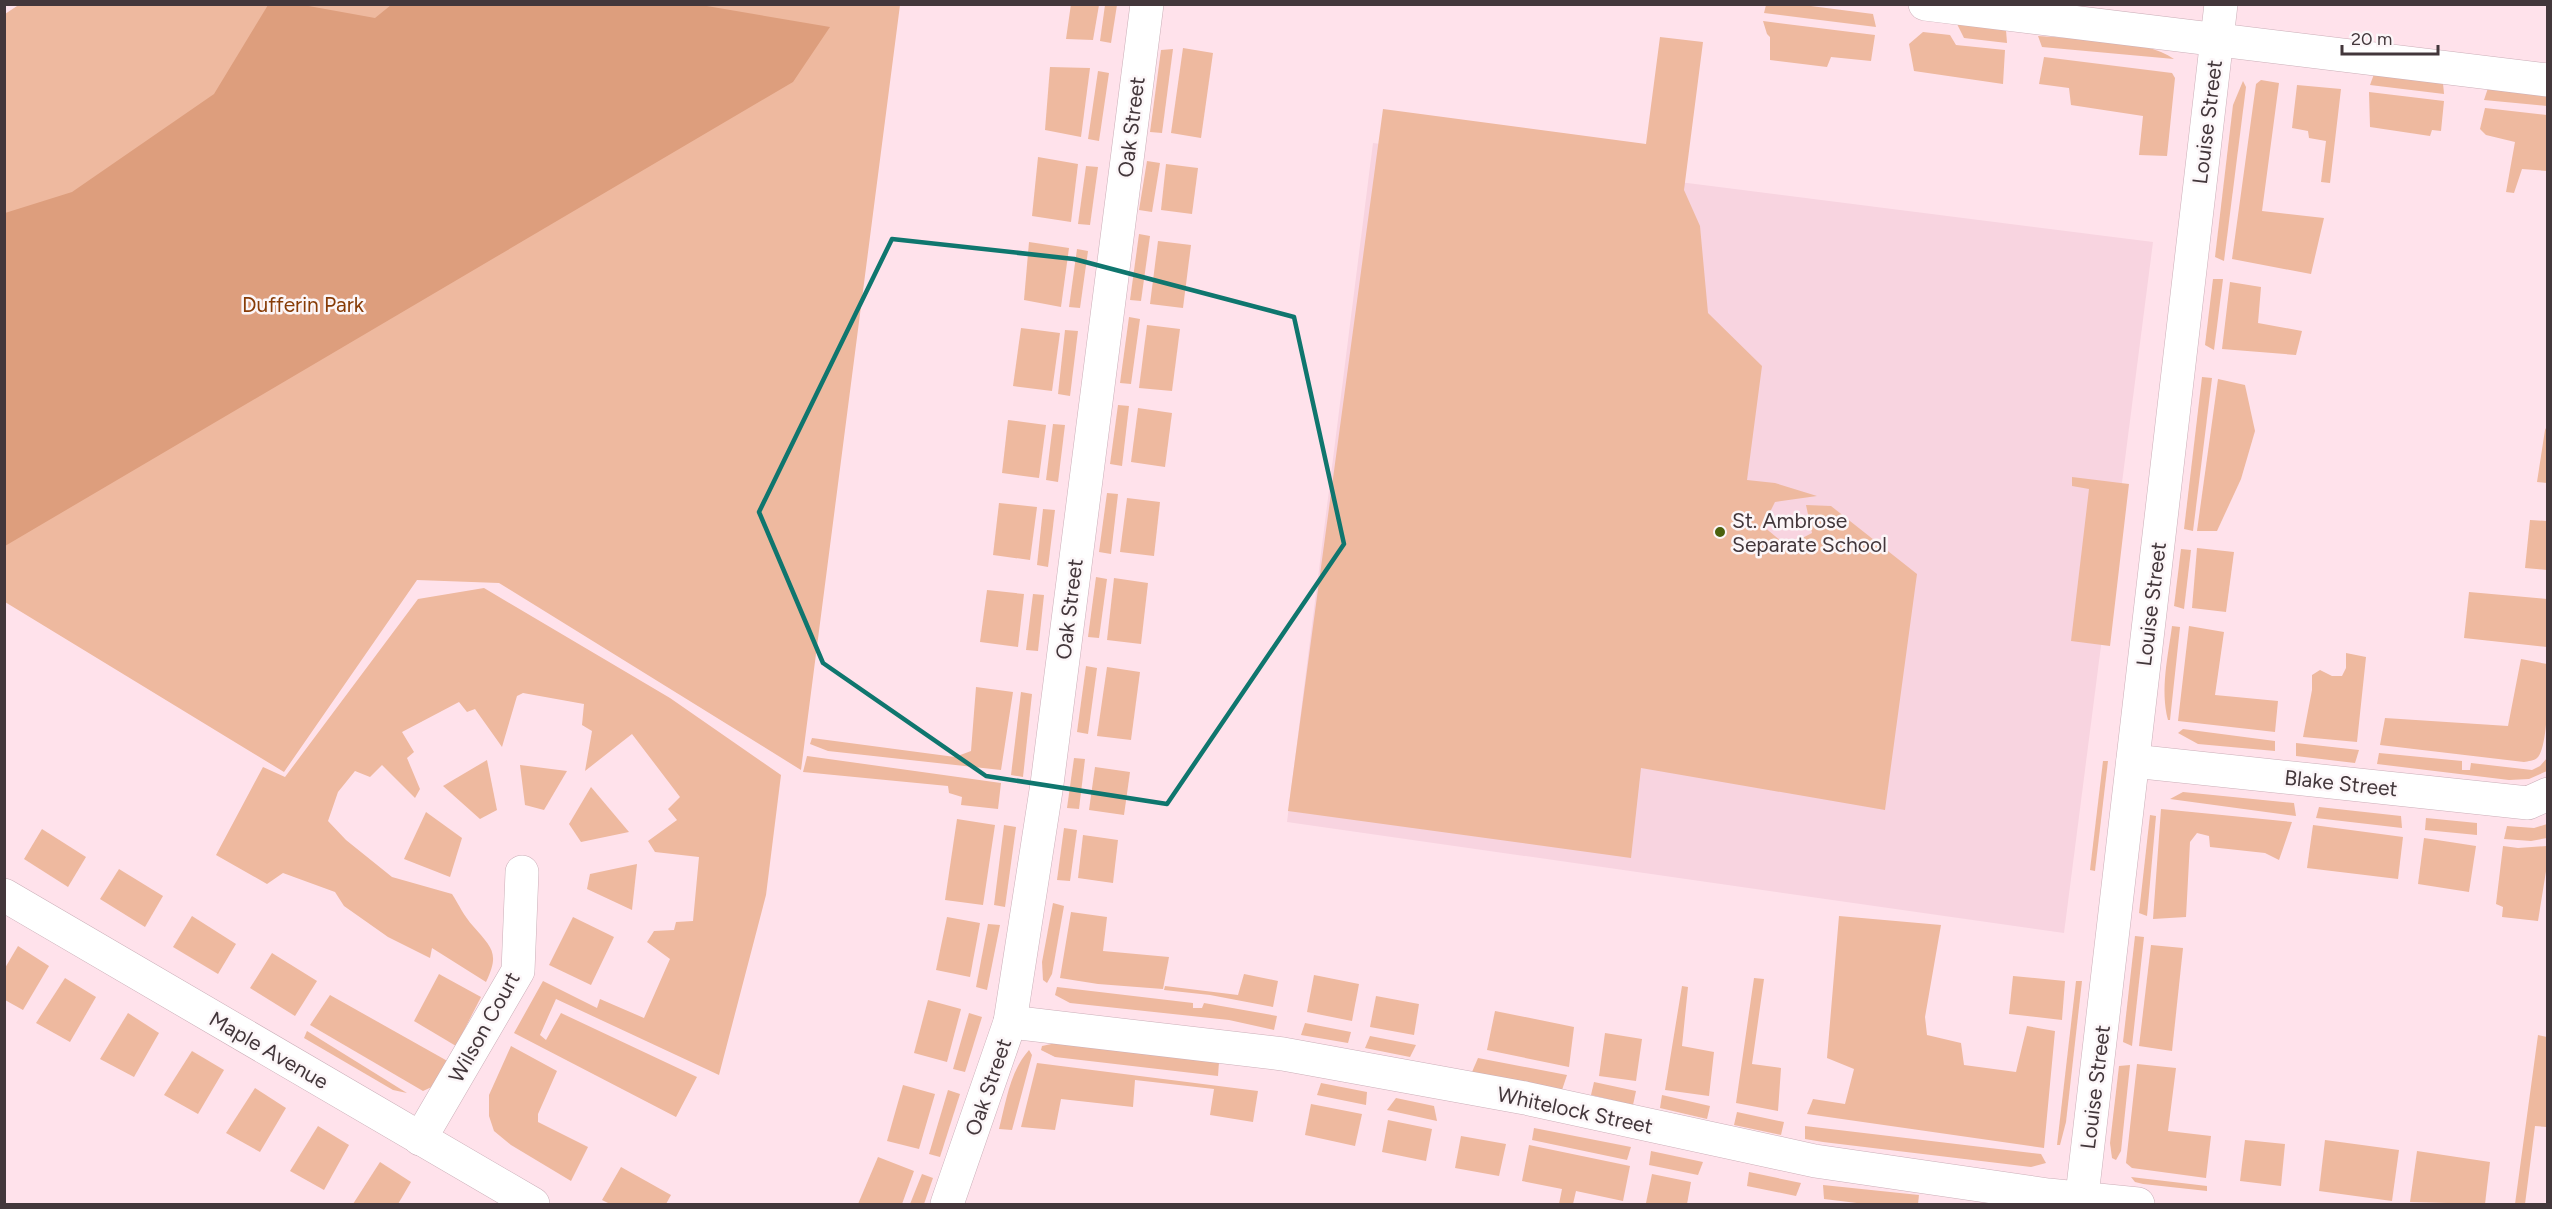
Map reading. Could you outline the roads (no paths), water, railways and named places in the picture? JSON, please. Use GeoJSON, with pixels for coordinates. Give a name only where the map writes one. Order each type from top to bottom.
{"type":"FeatureCollection","features":[{"type":"Feature","properties":{"kind":"street","name":"Oak Street"},"geometry":{"type":"LineString","coordinates":[[948,1204],[1010,1022],[1047,783],[1148,4]]}},
{"type":"Feature","properties":{"kind":"street"},"geometry":{"type":"LineString","coordinates":[[1925,4],[2547,80]]}},
{"type":"Feature","properties":{"kind":"street","name":"Louise Street"},"geometry":{"type":"LineString","coordinates":[[2082,1201],[2221,4]]}},
{"type":"Feature","properties":{"kind":"street","name":"Blake Street"},"geometry":{"type":"LineString","coordinates":[[2133,761],[2528,803],[2547,794]]}},
{"type":"Feature","properties":{"kind":"street","name":"Wilson Court"},"geometry":{"type":"LineString","coordinates":[[420,1139],[518,971],[522,872]]}},
{"type":"Feature","properties":{"kind":"street","name":"Maple Avenue"},"geometry":{"type":"LineString","coordinates":[[4,895],[533,1204]]}},
{"type":"Feature","properties":{"kind":"street","name":"Whitelock Street"},"geometry":{"type":"LineString","coordinates":[[1010,1022],[1283,1054],[1524,1098],[1815,1161],[2082,1201],[2138,1204]]}},
{"type":"Feature","properties":{"kind":"place","name":"St. Ambrose Separate School"},"geometry":{"type":"Point","coordinates":[1720,532]}},
{"type":"Feature","properties":{"kind":"park label","name":"Dufferin Park"},"geometry":{"type":"Point","coordinates":[303,304]}}]}
